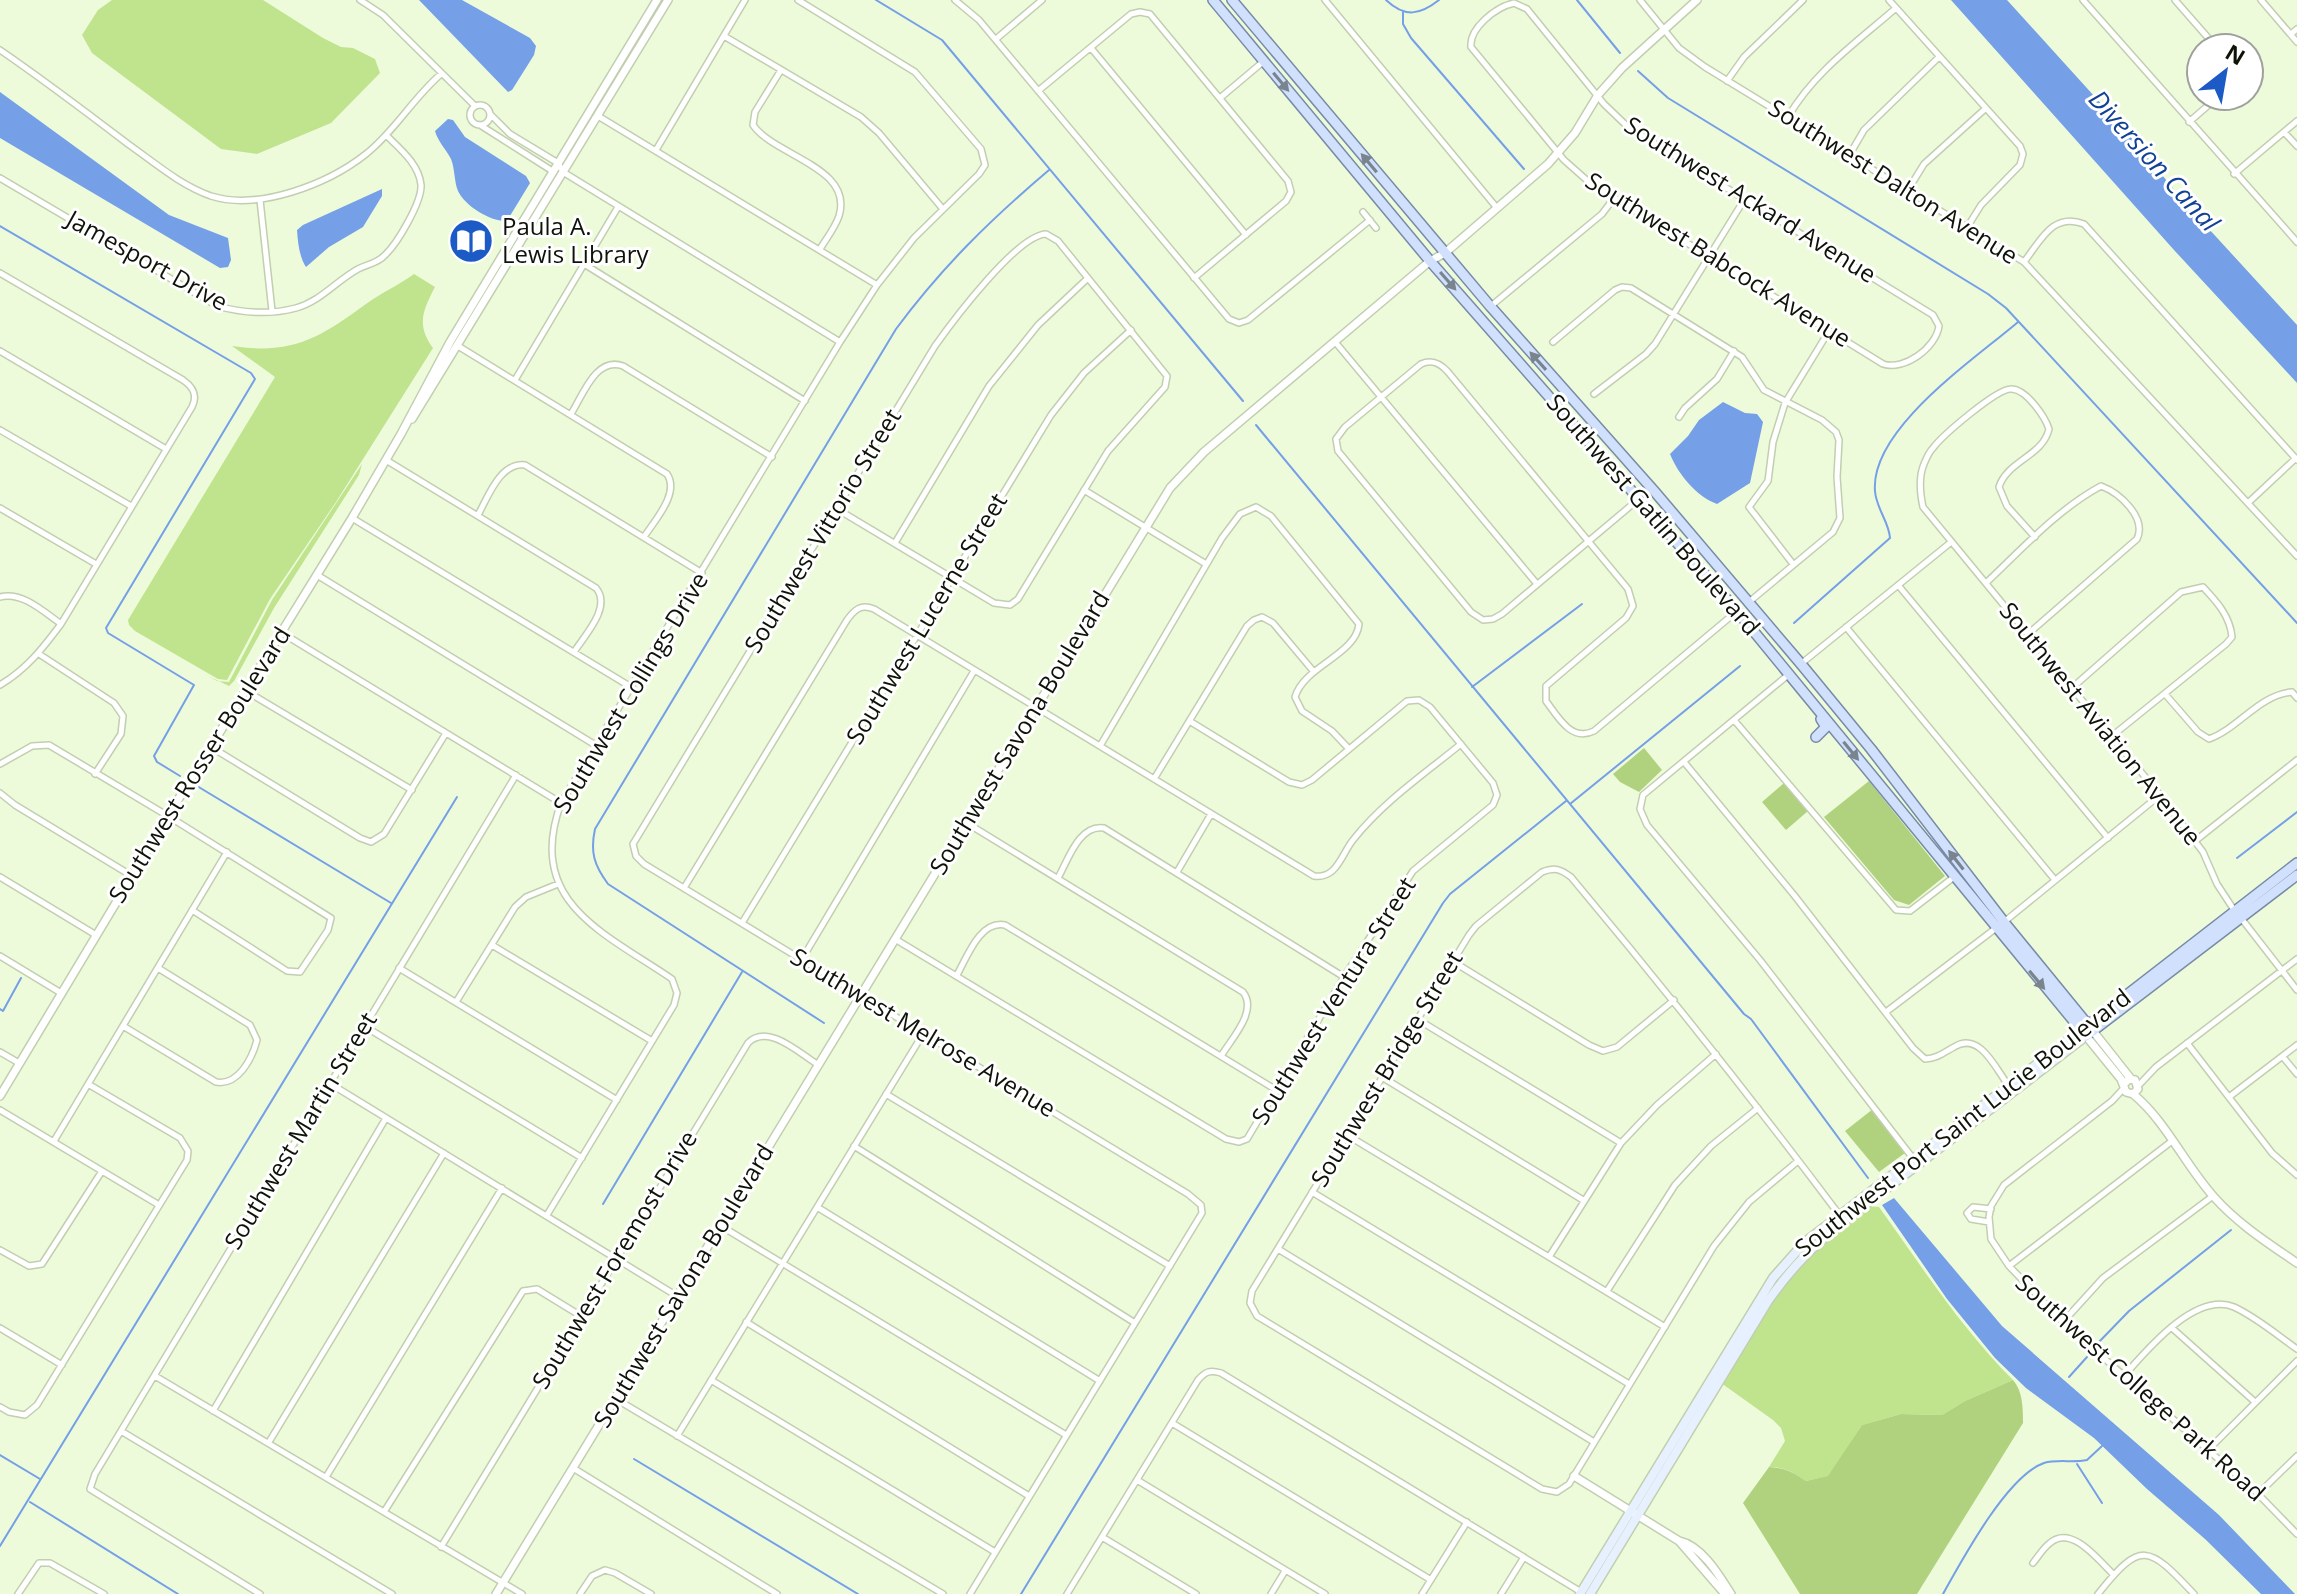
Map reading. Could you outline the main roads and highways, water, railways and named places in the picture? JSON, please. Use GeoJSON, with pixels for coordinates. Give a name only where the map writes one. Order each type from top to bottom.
{"type":"FeatureCollection","features":[{"type":"Feature","properties":{"kind":"main road","name":"Southwest Gatlin Boulevard"},"geometry":{"type":"LineString","coordinates":[[1213,0],[1430,261],[1737,611],[1995,929],[2087,1031]]}},
{"type":"Feature","properties":{"kind":"main road","name":"Southwest Gatlin Boulevard"},"geometry":{"type":"LineString","coordinates":[[1232,0],[1490,306],[1836,706],[2087,1031]]}},
{"type":"Feature","properties":{"kind":"main road"},"geometry":{"type":"LineString","coordinates":[[1750,628],[1765,637],[1788,664],[1801,664]]}},
{"type":"Feature","properties":{"kind":"main road"},"geometry":{"type":"LineString","coordinates":[[1789,674],[1804,674],[1827,701],[1836,706]]}},
{"type":"Feature","properties":{"kind":"main road"},"geometry":{"type":"LineString","coordinates":[[1798,687],[1826,725],[1816,737],[1835,731]]}},
{"type":"Feature","properties":{"kind":"main road","name":"Southwest Port Saint Lucie Boulevard"},"geometry":{"type":"LineString","coordinates":[[1634,1512],[1773,1278],[1805,1242],[1916,1162],[2087,1031],[2238,914],[2297,863]]}},
{"type":"Feature","properties":{"kind":"main road","name":"Southwest Port Saint Lucie Boulevard"},"geometry":{"type":"LineString","coordinates":[[2238,914],[2297,875]]}},
{"type":"Feature","properties":{"kind":"main road","name":"Southwest Port Saint Lucie Boulevard"},"geometry":{"type":"LineString","coordinates":[[1916,1162],[2009,1085],[2087,1031]]}},
{"type":"Feature","properties":{"kind":"main road","name":"Southwest Port Saint Lucie Boulevard"},"geometry":{"type":"LineString","coordinates":[[1583,1593],[1788,1272],[1841,1218]]}},
{"type":"Feature","properties":{"kind":"main road"},"geometry":{"type":"LineString","coordinates":[[1711,1396],[1712,1378]]}},
{"type":"Feature","properties":{"kind":"water"},"geometry":{"type":"Polygon","coordinates":[[[419,0],[462,0],[530,38],[536,46],[534,55],[512,90],[508,92],[419,0]]]}},
{"type":"Feature","properties":{"kind":"water"},"geometry":{"type":"Polygon","coordinates":[[[1951,0],[2007,0],[2124,129],[2186,204],[2297,325],[2297,383],[2174,250],[1951,0]]]}},
{"type":"Feature","properties":{"kind":"water"},"geometry":{"type":"Polygon","coordinates":[[[0,92],[169,215],[228,238],[231,260],[228,267],[220,268],[0,138],[0,92]]]}},
{"type":"Feature","properties":{"kind":"water"},"geometry":{"type":"Polygon","coordinates":[[[448,119],[453,120],[465,137],[526,176],[530,183],[507,221],[479,212],[461,197],[451,159],[435,131],[448,119]]]}},
{"type":"Feature","properties":{"kind":"water"},"geometry":{"type":"Polygon","coordinates":[[[382,189],[382,196],[363,227],[329,247],[306,267],[300,254],[297,230],[382,189]]]}},
{"type":"Feature","properties":{"kind":"water"},"geometry":{"type":"Polygon","coordinates":[[[1723,402],[1745,413],[1757,414],[1763,422],[1750,483],[1717,504],[1689,484],[1670,454],[1699,420],[1723,402]]]}},
{"type":"Feature","properties":{"kind":"water"},"geometry":{"type":"Polygon","coordinates":[[[1894,1198],[2002,1326],[2219,1515],[2295,1594],[2261,1594],[2094,1438],[2026,1388],[1995,1358],[1947,1299],[1882,1205],[1894,1198]]]}},
{"type":"Feature","properties":{"kind":"waterway"},"geometry":{"type":"LineString","coordinates":[[876,0],[942,40],[1243,401]]}},
{"type":"Feature","properties":{"kind":"waterway"},"geometry":{"type":"LineString","coordinates":[[1386,0],[1406,12],[1425,9],[1439,0]]}},
{"type":"Feature","properties":{"kind":"waterway"},"geometry":{"type":"LineString","coordinates":[[1577,0],[1620,53]]}},
{"type":"Feature","properties":{"kind":"waterway"},"geometry":{"type":"LineString","coordinates":[[1403,12],[1403,24],[1411,38],[1524,169]]}},
{"type":"Feature","properties":{"kind":"waterway"},"geometry":{"type":"LineString","coordinates":[[1638,71],[1668,98],[2006,308],[2297,623]]}},
{"type":"Feature","properties":{"kind":"waterway"},"geometry":{"type":"LineString","coordinates":[[824,1023],[608,884],[594,858],[595,829],[896,329],[968,245],[1049,170]]}},
{"type":"Feature","properties":{"kind":"waterway"},"geometry":{"type":"LineString","coordinates":[[0,226],[251,373],[255,379],[106,628],[108,633],[194,685],[154,756],[157,762],[180,776]]}},
{"type":"Feature","properties":{"kind":"waterway"},"geometry":{"type":"LineString","coordinates":[[1794,623],[1890,538],[1875,491],[1878,467],[1889,444],[1928,397],[2018,322]]}},
{"type":"Feature","properties":{"kind":"waterway"},"geometry":{"type":"LineString","coordinates":[[1256,425],[1751,1019],[1868,1178]]}},
{"type":"Feature","properties":{"kind":"waterway"},"geometry":{"type":"LineString","coordinates":[[1472,687],[1582,604]]}},
{"type":"Feature","properties":{"kind":"waterway"},"geometry":{"type":"LineString","coordinates":[[1570,804],[1740,666]]}},
{"type":"Feature","properties":{"kind":"waterway"},"geometry":{"type":"LineString","coordinates":[[197,786],[391,903]]}},
{"type":"Feature","properties":{"kind":"waterway"},"geometry":{"type":"LineString","coordinates":[[0,1546],[457,797]]}},
{"type":"Feature","properties":{"kind":"waterway"},"geometry":{"type":"LineString","coordinates":[[1021,1594],[1443,903],[1450,894],[1566,801]]}},
{"type":"Feature","properties":{"kind":"waterway"},"geometry":{"type":"LineString","coordinates":[[2237,858],[2297,812]]}},
{"type":"Feature","properties":{"kind":"waterway"},"geometry":{"type":"LineString","coordinates":[[603,1204],[742,972]]}},
{"type":"Feature","properties":{"kind":"waterway"},"geometry":{"type":"LineString","coordinates":[[0,1009],[3,1011],[21,978]]}},
{"type":"Feature","properties":{"kind":"waterway"},"geometry":{"type":"LineString","coordinates":[[2097,1344],[2129,1311],[2231,1230]]}},
{"type":"Feature","properties":{"kind":"waterway"},"geometry":{"type":"LineString","coordinates":[[2069,1377],[2087,1357]]}},
{"type":"Feature","properties":{"kind":"waterway"},"geometry":{"type":"LineString","coordinates":[[1943,1594],[1987,1521],[2015,1484],[2044,1463],[2087,1460],[2102,1446]]}},
{"type":"Feature","properties":{"kind":"waterway"},"geometry":{"type":"LineString","coordinates":[[0,1455],[40,1479]]}},
{"type":"Feature","properties":{"kind":"waterway"},"geometry":{"type":"LineString","coordinates":[[634,1459],[858,1594]]}},
{"type":"Feature","properties":{"kind":"waterway"},"geometry":{"type":"LineString","coordinates":[[2077,1464],[2102,1503]]}},
{"type":"Feature","properties":{"kind":"waterway"},"geometry":{"type":"LineString","coordinates":[[30,1502],[178,1594]]}},
{"type":"Feature","properties":{"kind":"place","name":"Paula A. Lewis Library"},"geometry":{"type":"Point","coordinates":[471,241]}},
{"type":"Feature","properties":{"kind":"water label","name":"Diversion Canal"},"geometry":{"type":"Point","coordinates":[2154,161]}}]}
